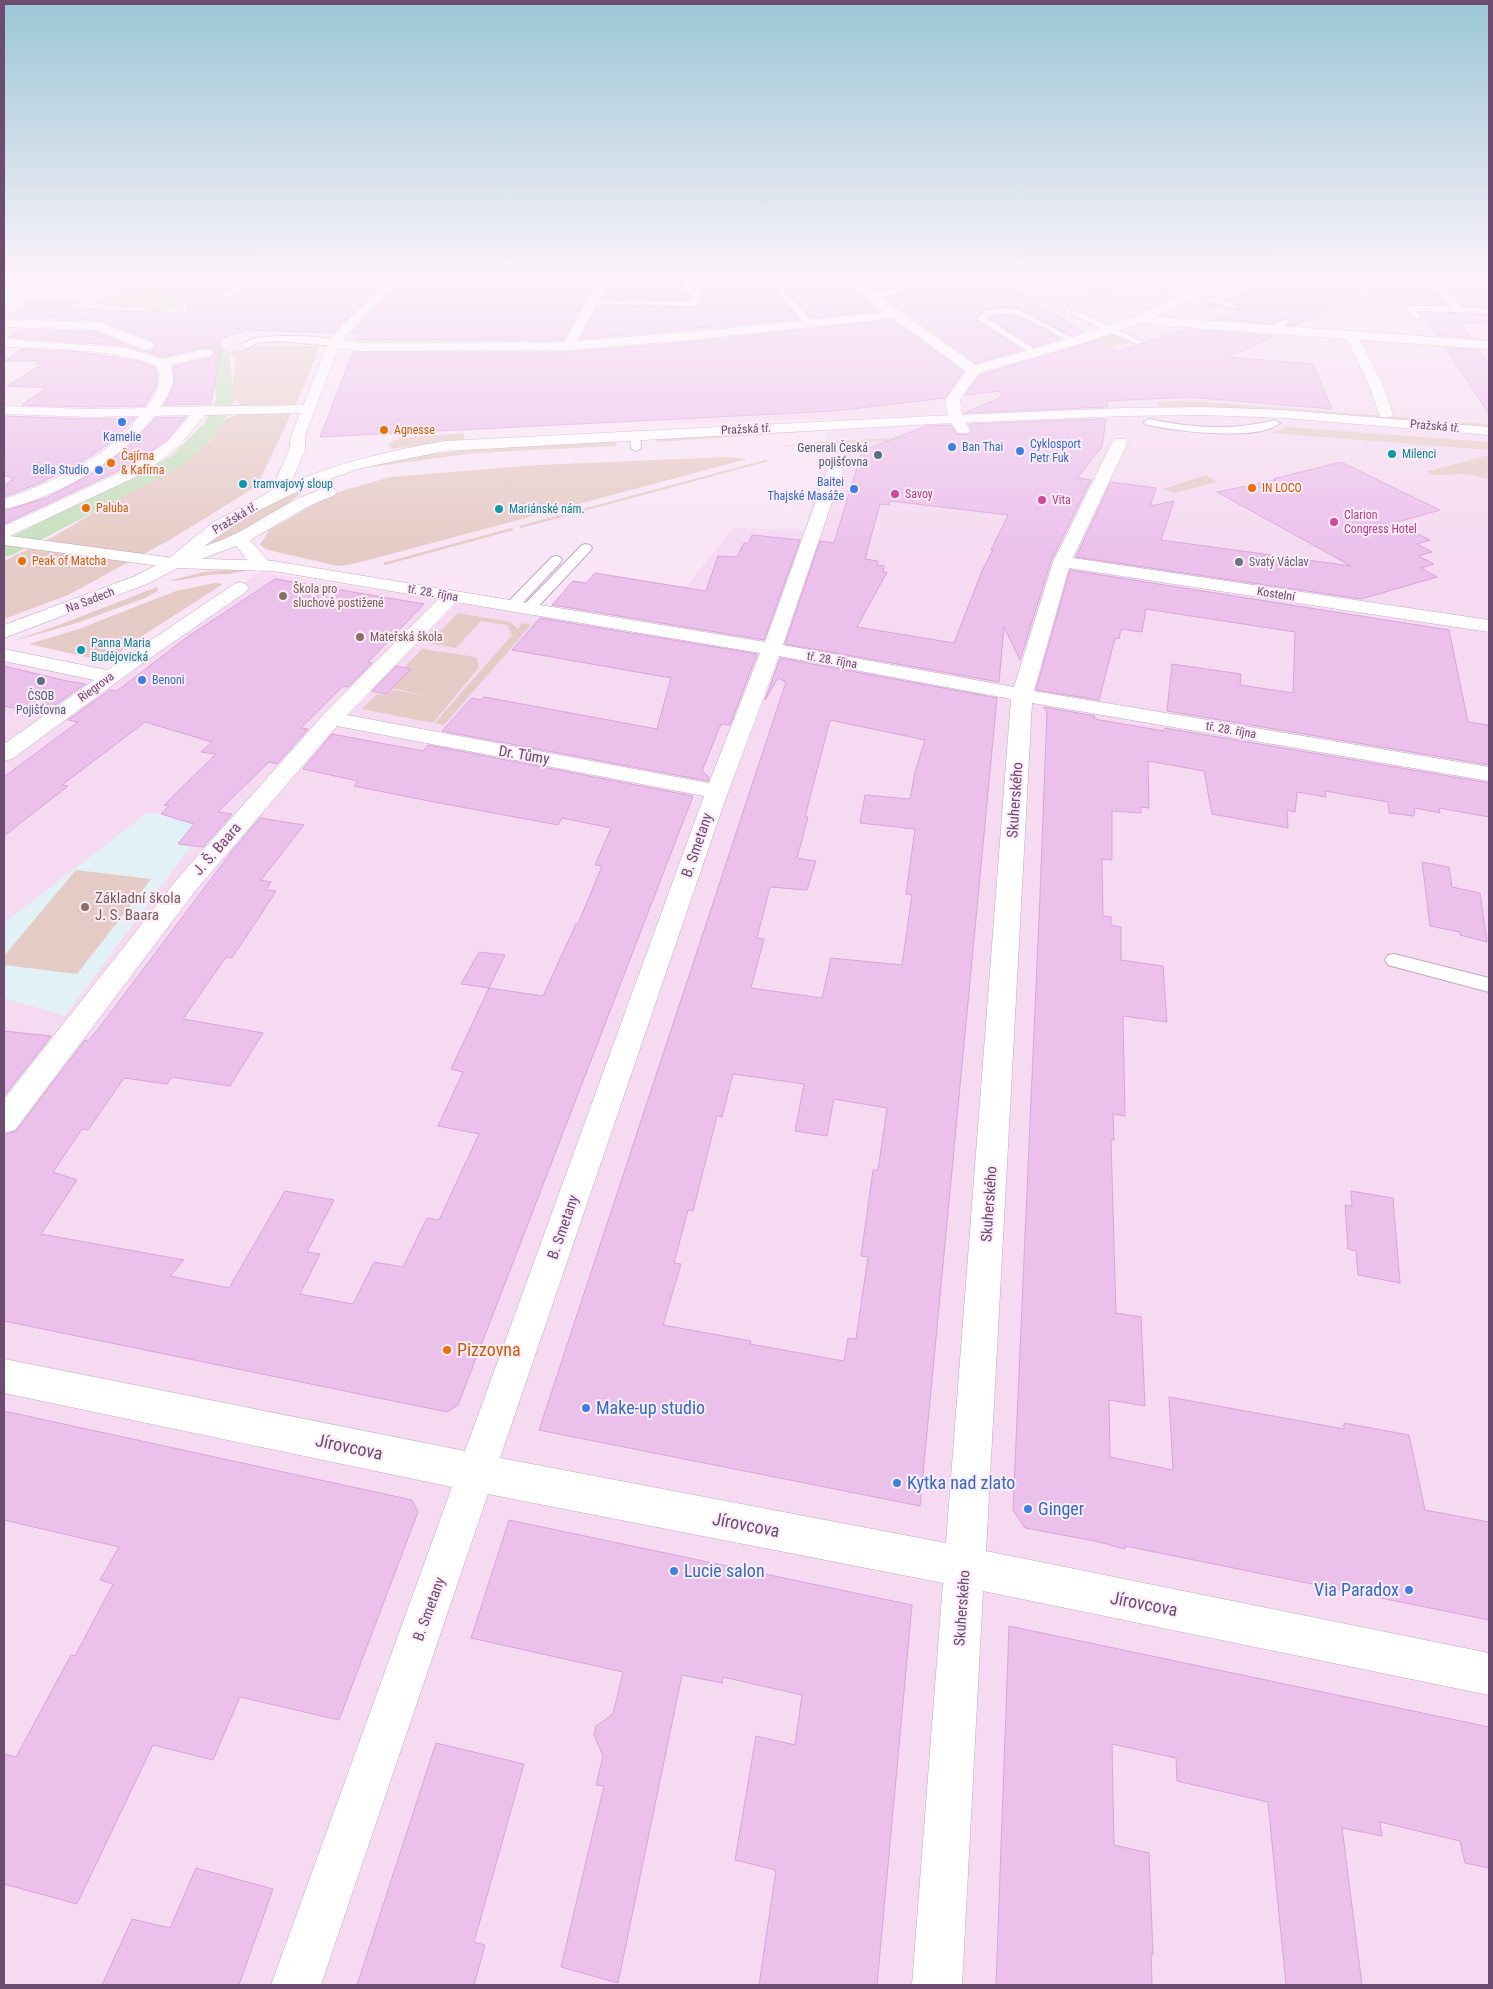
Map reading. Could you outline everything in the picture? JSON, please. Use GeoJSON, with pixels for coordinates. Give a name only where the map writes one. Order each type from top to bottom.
{"type":"FeatureCollection","features":[{"type":"Feature","properties":{"kind":"street"},"geometry":{"type":"LineString","coordinates":[[4,504],[53,484],[99,459],[131,434],[151,411],[166,387],[167,369]]}},
{"type":"Feature","properties":{"kind":"street"},"geometry":{"type":"LineString","coordinates":[[303,502],[311,461],[298,436],[324,369]]}},
{"type":"Feature","properties":{"kind":"street"},"geometry":{"type":"LineString","coordinates":[[959,424],[953,399],[974,370],[978,369]]}},
{"type":"Feature","properties":{"kind":"street"},"geometry":{"type":"LineString","coordinates":[[1368,369],[1386,414]]}},
{"type":"Feature","properties":{"kind":"street"},"geometry":{"type":"LineString","coordinates":[[4,410],[89,413],[308,409]]}},
{"type":"Feature","properties":{"kind":"street"},"geometry":{"type":"LineString","coordinates":[[6,537],[140,469],[173,444],[205,410]]}},
{"type":"Feature","properties":{"kind":"street","name":"Pražská tř."},"geometry":{"type":"LineString","coordinates":[[174,563],[217,528],[278,493],[311,461],[372,460],[404,452],[445,446],[636,441],[959,424],[1124,412],[1203,411],[1294,415],[1489,431]]}},
{"type":"Feature","properties":{"kind":"street","name":"Pražská tř."},"geometry":{"type":"LineString","coordinates":[[959,424],[1275,423],[1353,427],[1489,439]]}},
{"type":"Feature","properties":{"kind":"street","name":"Pražská tř."},"geometry":{"type":"LineString","coordinates":[[456,461],[503,454],[636,441]]}},
{"type":"Feature","properties":{"kind":"street","name":"Skuherského"},"geometry":{"type":"LineString","coordinates":[[937,1985],[1022,695],[1062,562],[1120,442]]}},
{"type":"Feature","properties":{"kind":"street"},"geometry":{"type":"LineString","coordinates":[[327,457],[372,460]]}},
{"type":"Feature","properties":{"kind":"street"},"geometry":{"type":"LineString","coordinates":[[278,493],[311,461],[405,468]]}},
{"type":"Feature","properties":{"kind":"street","name":"B. Smetany"},"geometry":{"type":"LineString","coordinates":[[296,1985],[716,791],[771,649],[835,470]]}},
{"type":"Feature","properties":{"kind":"street"},"geometry":{"type":"LineString","coordinates":[[303,502],[347,486]]}},
{"type":"Feature","properties":{"kind":"street","name":"Pražská tř."},"geometry":{"type":"LineString","coordinates":[[174,563],[239,539],[303,502]]}},
{"type":"Feature","properties":{"kind":"street","name":"tř. 28. října"},"geometry":{"type":"LineString","coordinates":[[6,537],[38,546],[174,563],[263,565],[771,649],[1022,695],[1489,774]]}},
{"type":"Feature","properties":{"kind":"street"},"geometry":{"type":"LineString","coordinates":[[239,539],[263,565]]}},
{"type":"Feature","properties":{"kind":"street","name":"Kostelní"},"geometry":{"type":"LineString","coordinates":[[1062,562],[1489,626]]}},
{"type":"Feature","properties":{"kind":"street","name":"Na Sadech"},"geometry":{"type":"LineString","coordinates":[[4,632],[141,580],[174,563]]}},
{"type":"Feature","properties":{"kind":"street","name":"Riegrova"},"geometry":{"type":"LineString","coordinates":[[4,754],[110,677],[240,588]]}},
{"type":"Feature","properties":{"kind":"street","name":"J. Š. Baara"},"geometry":{"type":"LineString","coordinates":[[4,1121],[186,884],[332,719],[452,596]]}},
{"type":"Feature","properties":{"kind":"street"},"geometry":{"type":"LineString","coordinates":[[4,655],[110,677]]}},
{"type":"Feature","properties":{"kind":"street","name":"Dr. Tůmy"},"geometry":{"type":"LineString","coordinates":[[332,719],[716,791]]}},
{"type":"Feature","properties":{"kind":"street","name":"Jírovcova"},"geometry":{"type":"LineString","coordinates":[[4,1376],[477,1473],[965,1568],[1489,1674]]}},
{"type":"Feature","properties":{"kind":"lane"},"geometry":{"type":"LineString","coordinates":[[520,607],[586,548]]}},
{"type":"Feature","properties":{"kind":"lane"},"geometry":{"type":"LineString","coordinates":[[520,607],[562,554]]}},
{"type":"Feature","properties":{"kind":"lane"},"geometry":{"type":"LineString","coordinates":[[1394,960],[1489,985]]}},
{"type":"Feature","properties":{"kind":"shaded area"},"geometry":{"type":"Polygon","coordinates":[[[235,369],[311,369],[257,486],[173,538],[68,595],[4,619],[4,561],[53,537],[193,454],[209,442],[226,419],[237,415],[240,402],[230,399],[235,369]]]}},
{"type":"Feature","properties":{"kind":"shaded area"},"geometry":{"type":"Polygon","coordinates":[[[788,369],[1489,369],[1489,1985],[4,1985],[4,649],[109,670],[260,572],[553,618],[647,636],[733,528],[805,529],[831,419],[678,424],[676,379],[791,373],[788,369]]]}},
{"type":"Feature","properties":{"kind":"shaded area"},"geometry":{"type":"Polygon","coordinates":[[[1193,401],[1489,424],[1489,427],[1266,410],[1161,407],[1157,402],[1193,401]]]}},
{"type":"Feature","properties":{"kind":"shaded area"},"geometry":{"type":"Polygon","coordinates":[[[1286,427],[1489,442],[1489,450],[1270,433],[1286,427]]]}},
{"type":"Feature","properties":{"kind":"shaded area"},"geometry":{"type":"Polygon","coordinates":[[[827,428],[832,430],[657,442],[656,438],[827,428]]]}},
{"type":"Feature","properties":{"kind":"shaded area"},"geometry":{"type":"Polygon","coordinates":[[[463,433],[464,439],[392,449],[389,444],[399,438],[463,433]]]}},
{"type":"Feature","properties":{"kind":"shaded area"},"geometry":{"type":"Polygon","coordinates":[[[994,433],[892,441],[779,447],[817,442],[994,433]]]}},
{"type":"Feature","properties":{"kind":"shaded area"},"geometry":{"type":"Polygon","coordinates":[[[616,441],[617,446],[475,453],[364,468],[416,456],[495,447],[616,441]]]}},
{"type":"Feature","properties":{"kind":"shaded area"},"geometry":{"type":"Polygon","coordinates":[[[1489,455],[1489,479],[1465,474],[1433,475],[1426,472],[1489,455]]]}},
{"type":"Feature","properties":{"kind":"shaded area"},"geometry":{"type":"Polygon","coordinates":[[[728,457],[747,459],[357,563],[338,566],[268,550],[260,545],[269,530],[332,494],[390,477],[538,465],[728,457]]]}},
{"type":"Feature","properties":{"kind":"shaded area"},"geometry":{"type":"Polygon","coordinates":[[[765,460],[769,461],[521,528],[519,526],[765,460]]]}},
{"type":"Feature","properties":{"kind":"shaded area"},"geometry":{"type":"Polygon","coordinates":[[[1206,475],[1217,482],[1174,493],[1163,489],[1206,475]]]}},
{"type":"Feature","properties":{"kind":"shaded area"},"geometry":{"type":"Polygon","coordinates":[[[304,490],[284,507],[272,514],[208,545],[229,527],[253,512],[304,490]]]}},
{"type":"Feature","properties":{"kind":"shaded area"},"geometry":{"type":"Polygon","coordinates":[[[511,528],[514,530],[385,565],[383,563],[511,528]]]}},
{"type":"Feature","properties":{"kind":"shaded area"},"geometry":{"type":"Polygon","coordinates":[[[248,569],[233,573],[168,581],[204,572],[248,569]]]}},
{"type":"Feature","properties":{"kind":"shaded area"},"geometry":{"type":"Polygon","coordinates":[[[215,583],[223,584],[139,638],[112,658],[99,660],[29,644],[79,629],[176,591],[215,583]]]}},
{"type":"Feature","properties":{"kind":"shaded area"},"geometry":{"type":"Polygon","coordinates":[[[157,587],[158,591],[145,598],[77,623],[10,642],[59,625],[157,587]]]}},
{"type":"Feature","properties":{"kind":"shaded area"},"geometry":{"type":"Polygon","coordinates":[[[458,613],[510,622],[518,629],[522,623],[531,625],[444,725],[435,723],[512,635],[507,625],[481,621],[456,648],[429,643],[458,613]]]}},
{"type":"Feature","properties":{"kind":"shaded area"},"geometry":{"type":"Polygon","coordinates":[[[422,649],[476,657],[479,667],[433,723],[362,709],[377,694],[387,695],[393,690],[434,697],[386,687],[422,649]]]}},
{"type":"Feature","properties":{"kind":"shaded area","name":"Základní škola J. S. Baara"},"geometry":{"type":"Polygon","coordinates":[[[147,813],[161,814],[194,824],[179,844],[191,846],[65,1016],[4,998],[4,923],[147,813]]]}},
{"type":"Feature","properties":{"kind":"shaded area"},"geometry":{"type":"Polygon","coordinates":[[[76,870],[151,879],[77,974],[4,965],[4,956],[76,870]]]}},
{"type":"Feature","properties":{"kind":"building"},"geometry":{"type":"Polygon","coordinates":[[[35,369],[155,369],[157,377],[156,387],[145,406],[22,405],[46,388],[7,386],[35,369]]]}},
{"type":"Feature","properties":{"kind":"building"},"geometry":{"type":"Polygon","coordinates":[[[173,369],[216,369],[211,404],[164,405],[175,383],[173,369]]]}},
{"type":"Feature","properties":{"kind":"building"},"geometry":{"type":"Polygon","coordinates":[[[346,369],[960,369],[963,371],[945,398],[835,411],[320,437],[346,369]]]}},
{"type":"Feature","properties":{"kind":"building"},"geometry":{"type":"Polygon","coordinates":[[[1001,369],[1315,369],[1332,409],[1190,397],[1108,401],[1107,407],[964,413],[1002,397],[1000,391],[965,395],[980,375],[1001,369]]]}},
{"type":"Feature","properties":{"kind":"building"},"geometry":{"type":"Polygon","coordinates":[[[1460,369],[1489,369],[1489,414],[1460,369]]]}},
{"type":"Feature","properties":{"kind":"building"},"geometry":{"type":"Polygon","coordinates":[[[5,416],[89,419],[135,418],[110,443],[77,465],[40,483],[4,497],[4,485],[14,479],[4,475],[5,416]]]}},
{"type":"Feature","properties":{"kind":"building"},"geometry":{"type":"Polygon","coordinates":[[[186,417],[167,440],[133,464],[4,524],[4,511],[46,498],[88,476],[126,449],[155,418],[186,417]]]}},
{"type":"Feature","properties":{"kind":"building"},"geometry":{"type":"Polygon","coordinates":[[[1106,419],[1102,447],[1077,478],[1091,480],[1051,561],[1020,660],[1004,627],[999,682],[785,644],[820,541],[834,543],[862,451],[926,426],[951,425],[956,434],[968,435],[972,431],[969,424],[1106,419]],[[890,501],[889,505],[880,504],[865,559],[878,561],[877,565],[884,566],[883,572],[887,572],[857,627],[954,643],[982,571],[1008,515],[890,501]]]}},
{"type":"Feature","properties":{"kind":"building"},"geometry":{"type":"Polygon","coordinates":[[[1341,462],[1440,510],[1394,523],[1430,540],[1417,544],[1432,552],[1418,556],[1434,564],[1421,568],[1437,577],[1361,599],[1076,557],[1111,482],[1156,488],[1150,506],[1174,501],[1161,540],[1351,566],[1217,492],[1276,480],[1273,479],[1341,462]]]}},
{"type":"Feature","properties":{"kind":"building"},"geometry":{"type":"Polygon","coordinates":[[[752,535],[800,540],[764,640],[552,605],[573,581],[586,583],[595,573],[706,591],[718,556],[737,557],[744,543],[749,543],[752,535]]]}},
{"type":"Feature","properties":{"kind":"building"},"geometry":{"type":"Polygon","coordinates":[[[1070,570],[1449,630],[1468,722],[1489,725],[1489,765],[1167,711],[1172,664],[1241,674],[1240,685],[1293,693],[1295,632],[1146,609],[1142,632],[1121,629],[1119,639],[1115,638],[1099,700],[1036,690],[1070,570]]]}},
{"type":"Feature","properties":{"kind":"building"},"geometry":{"type":"Polygon","coordinates":[[[275,579],[424,604],[368,662],[372,663],[348,687],[343,686],[301,728],[308,729],[277,764],[269,762],[218,812],[232,814],[203,847],[178,844],[194,824],[161,814],[169,806],[164,805],[216,754],[201,752],[212,742],[145,722],[62,785],[68,786],[4,836],[4,777],[78,722],[68,720],[110,690],[117,691],[186,638],[275,579]]]}},
{"type":"Feature","properties":{"kind":"building"},"geometry":{"type":"Polygon","coordinates":[[[540,618],[757,654],[730,725],[721,724],[702,771],[709,777],[708,781],[442,731],[472,698],[481,700],[484,697],[657,729],[671,678],[512,650],[540,618]]]}},
{"type":"Feature","properties":{"kind":"building"},"geometry":{"type":"Polygon","coordinates":[[[780,658],[997,698],[920,1506],[539,1430],[786,682],[778,678],[765,700],[780,658]],[[830,720],[805,817],[808,817],[797,858],[816,861],[807,890],[770,887],[757,938],[764,939],[751,988],[822,998],[831,958],[902,965],[912,895],[906,894],[915,829],[860,823],[865,795],[910,799],[915,772],[925,740],[830,720]],[[733,1074],[722,1117],[717,1116],[693,1211],[688,1210],[674,1263],[681,1264],[663,1325],[751,1341],[750,1344],[844,1361],[848,1338],[856,1339],[868,1257],[861,1256],[873,1170],[878,1170],[887,1108],[834,1099],[827,1136],[795,1131],[804,1084],[733,1074]]]}},
{"type":"Feature","properties":{"kind":"building"},"geometry":{"type":"Polygon","coordinates":[[[4,666],[85,684],[42,714],[4,706],[4,666]]]}},
{"type":"Feature","properties":{"kind":"building"},"geometry":{"type":"Polygon","coordinates":[[[396,666],[411,669],[387,694],[372,691],[396,666]]]}},
{"type":"Feature","properties":{"kind":"building"},"geometry":{"type":"Polygon","coordinates":[[[1044,707],[1095,716],[1094,719],[1164,731],[1165,728],[1489,783],[1489,817],[1439,808],[1440,813],[1415,808],[1414,816],[1389,813],[1388,802],[1325,791],[1326,797],[1297,792],[1295,812],[1287,810],[1288,828],[1212,814],[1204,771],[1148,761],[1149,808],[1141,807],[1141,813],[1112,811],[1112,860],[1102,859],[1103,916],[1111,917],[1111,925],[1121,927],[1121,960],[1163,966],[1167,1022],[1123,1016],[1125,1116],[1113,1114],[1114,1140],[1111,1139],[1116,1313],[1141,1317],[1145,1406],[1109,1400],[1110,1457],[1173,1470],[1169,1397],[1344,1429],[1344,1423],[1409,1435],[1425,1510],[1489,1522],[1489,1620],[1125,1546],[1125,1549],[1095,1541],[1025,1528],[1013,1510],[1040,895],[1047,712],[1044,707]]]}},
{"type":"Feature","properties":{"kind":"building"},"geometry":{"type":"Polygon","coordinates":[[[332,734],[423,751],[428,745],[693,796],[458,1405],[447,1412],[4,1321],[4,1135],[16,1131],[85,1040],[88,1041],[99,1028],[233,850],[260,818],[304,825],[261,880],[271,882],[266,890],[276,891],[232,958],[226,957],[183,1019],[263,1033],[230,1086],[172,1077],[167,1084],[124,1078],[88,1130],[82,1129],[53,1172],[77,1180],[41,1234],[184,1260],[170,1276],[229,1288],[285,1191],[334,1200],[307,1252],[320,1254],[300,1294],[353,1304],[374,1262],[403,1267],[427,1218],[439,1220],[479,1134],[438,1126],[463,1072],[451,1069],[489,988],[543,996],[576,924],[578,924],[602,866],[595,865],[611,828],[562,818],[558,825],[434,802],[354,786],[358,781],[303,769],[332,734]]]}},
{"type":"Feature","properties":{"kind":"building"},"geometry":{"type":"Polygon","coordinates":[[[1422,862],[1449,867],[1452,887],[1480,893],[1487,942],[1460,935],[1460,932],[1430,926],[1422,862]]]}},
{"type":"Feature","properties":{"kind":"building"},"geometry":{"type":"Polygon","coordinates":[[[479,952],[505,955],[489,988],[461,984],[479,952]]]}},
{"type":"Feature","properties":{"kind":"building"},"geometry":{"type":"Polygon","coordinates":[[[4,1031],[51,1036],[4,1096],[4,1031]]]}},
{"type":"Feature","properties":{"kind":"building"},"geometry":{"type":"Polygon","coordinates":[[[1351,1191],[1393,1198],[1400,1283],[1358,1275],[1356,1251],[1348,1249],[1345,1205],[1352,1206],[1351,1191]]]}},
{"type":"Feature","properties":{"kind":"building"},"geometry":{"type":"Polygon","coordinates":[[[4,1411],[412,1500],[418,1512],[339,1720],[240,1697],[213,1760],[153,1745],[77,1904],[4,1884],[4,1754],[16,1757],[71,1655],[75,1656],[113,1584],[100,1580],[119,1547],[4,1520],[4,1411]]]}},
{"type":"Feature","properties":{"kind":"building"},"geometry":{"type":"Polygon","coordinates":[[[509,1520],[912,1605],[877,1985],[759,1985],[776,1870],[735,1860],[756,1736],[795,1745],[802,1695],[723,1677],[722,1683],[682,1675],[618,1983],[561,1967],[604,1786],[596,1785],[603,1756],[594,1735],[596,1726],[613,1714],[623,1672],[471,1638],[509,1520]]]}},
{"type":"Feature","properties":{"kind":"building"},"geometry":{"type":"Polygon","coordinates":[[[1009,1626],[1489,1727],[1489,1868],[1465,1863],[1460,1841],[1380,1822],[1382,1836],[1342,1828],[1362,1985],[1286,1985],[1268,1802],[1177,1781],[1176,1758],[1112,1744],[1114,1845],[1149,1853],[1153,1955],[1151,1954],[1152,1985],[996,1985],[1009,1626]]]}},
{"type":"Feature","properties":{"kind":"building"},"geometry":{"type":"Polygon","coordinates":[[[436,1743],[524,1764],[474,1942],[485,1945],[474,1985],[357,1985],[436,1743]]]}},
{"type":"Feature","properties":{"kind":"building"},"geometry":{"type":"Polygon","coordinates":[[[196,1868],[273,1889],[239,1985],[102,1985],[132,1919],[170,1928],[196,1868]]]}},
{"type":"Feature","properties":{"kind":"waterway"},"geometry":{"type":"LineString","coordinates":[[4,550],[178,460],[212,427],[225,400],[222,369]]}},
{"type":"Feature","properties":{"kind":"place","name":"Kamelie"},"geometry":{"type":"Point","coordinates":[122,422]}},
{"type":"Feature","properties":{"kind":"place","name":"Agnesse"},"geometry":{"type":"Point","coordinates":[384,430]}},
{"type":"Feature","properties":{"kind":"place","name":"Ban Thai"},"geometry":{"type":"Point","coordinates":[952,447]}},
{"type":"Feature","properties":{"kind":"place","name":"Cyklosport Petr Fuk"},"geometry":{"type":"Point","coordinates":[1020,451]}},
{"type":"Feature","properties":{"kind":"place","name":"Milenci"},"geometry":{"type":"Point","coordinates":[1392,454]}},
{"type":"Feature","properties":{"kind":"place","name":"Generali Česká pojišťovna"},"geometry":{"type":"Point","coordinates":[878,455]}},
{"type":"Feature","properties":{"kind":"place","name":"Čajírna & Kafírna"},"geometry":{"type":"Point","coordinates":[111,463]}},
{"type":"Feature","properties":{"kind":"place","name":"Bella Studio"},"geometry":{"type":"Point","coordinates":[99,470]}},
{"type":"Feature","properties":{"kind":"place","name":"tramvajový sloup"},"geometry":{"type":"Point","coordinates":[243,484]}},
{"type":"Feature","properties":{"kind":"place","name":"IN LOCO"},"geometry":{"type":"Point","coordinates":[1252,488]}},
{"type":"Feature","properties":{"kind":"place","name":"Baitei Thajské Masáže"},"geometry":{"type":"Point","coordinates":[854,489]}},
{"type":"Feature","properties":{"kind":"place","name":"Savoy"},"geometry":{"type":"Point","coordinates":[895,494]}},
{"type":"Feature","properties":{"kind":"place","name":"Vita"},"geometry":{"type":"Point","coordinates":[1042,500]}},
{"type":"Feature","properties":{"kind":"place","name":"Paluba"},"geometry":{"type":"Point","coordinates":[86,508]}},
{"type":"Feature","properties":{"kind":"place","name":"Mariánské nám."},"geometry":{"type":"Point","coordinates":[499,509]}},
{"type":"Feature","properties":{"kind":"place","name":"Clarion Congress Hotel"},"geometry":{"type":"Point","coordinates":[1334,522]}},
{"type":"Feature","properties":{"kind":"place","name":"Peak of Matcha"},"geometry":{"type":"Point","coordinates":[22,561]}},
{"type":"Feature","properties":{"kind":"place","name":"Svatý Václav"},"geometry":{"type":"Point","coordinates":[1239,562]}},
{"type":"Feature","properties":{"kind":"place","name":"Škola pro sluchově postižené"},"geometry":{"type":"Point","coordinates":[283,596]}},
{"type":"Feature","properties":{"kind":"place","name":"Mateřská škola"},"geometry":{"type":"Point","coordinates":[360,637]}},
{"type":"Feature","properties":{"kind":"place","name":"Panna Maria Budějovická"},"geometry":{"type":"Point","coordinates":[81,650]}},
{"type":"Feature","properties":{"kind":"place","name":"Benoni"},"geometry":{"type":"Point","coordinates":[142,680]}},
{"type":"Feature","properties":{"kind":"place","name":"ČSOB Pojišťovna"},"geometry":{"type":"Point","coordinates":[41,681]}},
{"type":"Feature","properties":{"kind":"place","name":"Základní škola J. S. Baara"},"geometry":{"type":"Point","coordinates":[85,907]}},
{"type":"Feature","properties":{"kind":"place","name":"Pizzovna"},"geometry":{"type":"Point","coordinates":[447,1350]}},
{"type":"Feature","properties":{"kind":"place","name":"Make-up studio"},"geometry":{"type":"Point","coordinates":[586,1408]}},
{"type":"Feature","properties":{"kind":"place","name":"Kytka nad zlato"},"geometry":{"type":"Point","coordinates":[897,1483]}},
{"type":"Feature","properties":{"kind":"place","name":"Ginger"},"geometry":{"type":"Point","coordinates":[1028,1509]}},
{"type":"Feature","properties":{"kind":"place","name":"Lucie salon"},"geometry":{"type":"Point","coordinates":[674,1571]}},
{"type":"Feature","properties":{"kind":"place","name":"Via Paradox"},"geometry":{"type":"Point","coordinates":[1409,1590]}}]}
